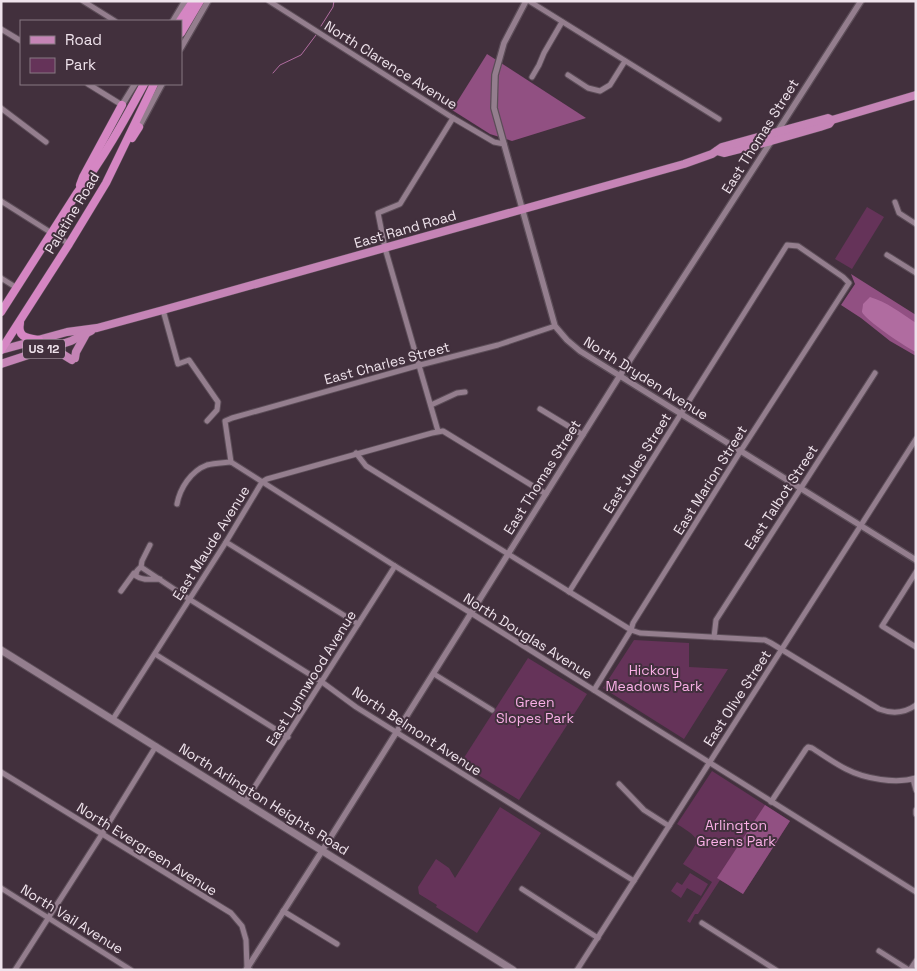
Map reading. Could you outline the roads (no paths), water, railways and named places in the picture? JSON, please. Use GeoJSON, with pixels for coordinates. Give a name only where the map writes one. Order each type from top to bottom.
{"type":"FeatureCollection","features":[{"type":"Feature","properties":{"kind":"highway"},"geometry":{"type":"LineString","coordinates":[[181,20],[193,1]]}},
{"type":"Feature","properties":{"kind":"highway"},"geometry":{"type":"LineString","coordinates":[[182,31],[200,1]]}},
{"type":"Feature","properties":{"kind":"highway","name":"Palatine Road"},"geometry":{"type":"LineString","coordinates":[[1,312],[77,193],[88,179],[143,85]]}},
{"type":"Feature","properties":{"kind":"highway","name":"Palatine Road"},"geometry":{"type":"LineString","coordinates":[[1,350],[106,182],[154,85]]}},
{"type":"Feature","properties":{"kind":"highway"},"geometry":{"type":"LineString","coordinates":[[77,193],[83,177],[122,105]]}},
{"type":"Feature","properties":{"kind":"highway"},"geometry":{"type":"LineString","coordinates":[[106,182],[139,126]]}},
{"type":"Feature","properties":{"kind":"highway"},"geometry":{"type":"LineString","coordinates":[[22,318],[19,331],[27,338],[39,340]]}},
{"type":"Feature","properties":{"kind":"main road","name":"East Rand Road"},"geometry":{"type":"LineString","coordinates":[[1,350],[67,332],[97,328],[163,310],[684,164],[712,154],[722,147],[828,118],[832,120],[916,95]]}},
{"type":"Feature","properties":{"kind":"main road","name":"East Rand Road"},"geometry":{"type":"LineString","coordinates":[[717,151],[724,153],[772,141],[830,124],[832,120]]}},
{"type":"Feature","properties":{"kind":"main road","name":"East Rand Road"},"geometry":{"type":"LineString","coordinates":[[1,364],[71,341],[97,328]]}},
{"type":"Feature","properties":{"kind":"main road"},"geometry":{"type":"LineString","coordinates":[[48,348],[74,359],[86,334]]}},
{"type":"Feature","properties":{"kind":"main road","name":"North Arlington Heights Road"},"geometry":{"type":"LineString","coordinates":[[1,650],[513,970]]}},
{"type":"Feature","properties":{"kind":"street"},"geometry":{"type":"LineString","coordinates":[[83,1],[113,20]]}},
{"type":"Feature","properties":{"kind":"street"},"geometry":{"type":"LineString","coordinates":[[174,20],[185,1]]}},
{"type":"Feature","properties":{"kind":"street"},"geometry":{"type":"LineString","coordinates":[[182,46],[208,1]]}},
{"type":"Feature","properties":{"kind":"street","name":"North Clarence Avenue"},"geometry":{"type":"LineString","coordinates":[[268,1],[453,118],[494,142],[504,144]]}},
{"type":"Feature","properties":{"kind":"street"},"geometry":{"type":"LineString","coordinates":[[527,1],[719,119]]}},
{"type":"Feature","properties":{"kind":"street","name":"North Dryden Avenue"},"geometry":{"type":"LineString","coordinates":[[527,1],[504,43],[495,75],[494,108],[555,326],[580,352],[916,560]]}},
{"type":"Feature","properties":{"kind":"street","name":"East Thomas Street"},"geometry":{"type":"LineString","coordinates":[[247,969],[619,377],[861,1]]}},
{"type":"Feature","properties":{"kind":"street"},"geometry":{"type":"LineString","coordinates":[[532,77],[562,22]]}},
{"type":"Feature","properties":{"kind":"street"},"geometry":{"type":"LineString","coordinates":[[1,28],[20,40]]}},
{"type":"Feature","properties":{"kind":"street"},"geometry":{"type":"LineString","coordinates":[[568,75],[588,88],[600,91],[610,85],[626,61]]}},
{"type":"Feature","properties":{"kind":"street"},"geometry":{"type":"LineString","coordinates":[[90,85],[122,105],[134,85]]}},
{"type":"Feature","properties":{"kind":"street"},"geometry":{"type":"LineString","coordinates":[[139,126],[161,85]]}},
{"type":"Feature","properties":{"kind":"street"},"geometry":{"type":"LineString","coordinates":[[1,108],[46,142]]}},
{"type":"Feature","properties":{"kind":"street"},"geometry":{"type":"LineString","coordinates":[[453,118],[400,204],[378,213],[385,248],[438,431],[443,431],[546,494]]}},
{"type":"Feature","properties":{"kind":"street"},"geometry":{"type":"LineString","coordinates":[[1,201],[69,244]]}},
{"type":"Feature","properties":{"kind":"street"},"geometry":{"type":"LineString","coordinates":[[895,202],[899,213],[916,224]]}},
{"type":"Feature","properties":{"kind":"street","name":"East Jules Street"},"geometry":{"type":"LineString","coordinates":[[569,592],[787,245],[798,246],[843,277],[848,283]]}},
{"type":"Feature","properties":{"kind":"street"},"geometry":{"type":"LineString","coordinates":[[887,254],[916,273]]}},
{"type":"Feature","properties":{"kind":"street"},"geometry":{"type":"LineString","coordinates":[[1,278],[17,288]]}},
{"type":"Feature","properties":{"kind":"street","name":"East Marion Street"},"geometry":{"type":"LineString","coordinates":[[594,690],[633,623],[848,283]]}},
{"type":"Feature","properties":{"kind":"street"},"geometry":{"type":"LineString","coordinates":[[163,310],[178,364],[189,360],[218,402],[217,410],[207,421]]}},
{"type":"Feature","properties":{"kind":"street","name":"East Charles Street"},"geometry":{"type":"LineString","coordinates":[[231,462],[225,421],[498,344],[555,326]]}},
{"type":"Feature","properties":{"kind":"street","name":"East Talbot Street"},"geometry":{"type":"LineString","coordinates":[[714,637],[716,620],[875,373]]}},
{"type":"Feature","properties":{"kind":"street"},"geometry":{"type":"LineString","coordinates":[[430,405],[457,393],[466,392]]}},
{"type":"Feature","properties":{"kind":"street"},"geometry":{"type":"LineString","coordinates":[[540,409],[583,435]]}},
{"type":"Feature","properties":{"kind":"street","name":"East Maude Avenue"},"geometry":{"type":"LineString","coordinates":[[113,719],[262,482],[356,453],[438,431]]}},
{"type":"Feature","properties":{"kind":"street","name":"East Olive Street"},"geometry":{"type":"LineString","coordinates":[[577,970],[916,439]]}},
{"type":"Feature","properties":{"kind":"street"},"geometry":{"type":"LineString","coordinates":[[356,453],[366,466],[630,630],[640,633],[765,640],[886,712],[900,712],[916,705]]}},
{"type":"Feature","properties":{"kind":"street"},"geometry":{"type":"LineString","coordinates":[[176,504],[180,492],[192,474],[200,468],[209,465],[231,462]]}},
{"type":"Feature","properties":{"kind":"street","name":"North Douglas Avenue"},"geometry":{"type":"LineString","coordinates":[[231,462],[916,892]]}},
{"type":"Feature","properties":{"kind":"street"},"geometry":{"type":"LineString","coordinates":[[226,542],[358,624]]}},
{"type":"Feature","properties":{"kind":"street"},"geometry":{"type":"LineString","coordinates":[[121,592],[141,567],[150,545]]}},
{"type":"Feature","properties":{"kind":"street","name":"East Lynnwood Avenue"},"geometry":{"type":"LineString","coordinates":[[245,802],[395,566]]}},
{"type":"Feature","properties":{"kind":"street","name":"North Belmont Avenue"},"geometry":{"type":"LineString","coordinates":[[141,567],[322,682],[397,733],[634,881]]}},
{"type":"Feature","properties":{"kind":"street"},"geometry":{"type":"LineString","coordinates":[[916,572],[882,626],[916,647]]}},
{"type":"Feature","properties":{"kind":"street"},"geometry":{"type":"LineString","coordinates":[[136,574],[139,578],[160,579]]}},
{"type":"Feature","properties":{"kind":"street"},"geometry":{"type":"LineString","coordinates":[[155,654],[288,737]]}},
{"type":"Feature","properties":{"kind":"street"},"geometry":{"type":"LineString","coordinates":[[434,674],[492,710]]}},
{"type":"Feature","properties":{"kind":"street"},"geometry":{"type":"LineString","coordinates":[[15,970],[156,746]]}},
{"type":"Feature","properties":{"kind":"street"},"geometry":{"type":"LineString","coordinates":[[771,802],[808,747],[813,748],[846,769],[859,774],[894,780],[914,778],[916,790]]}},
{"type":"Feature","properties":{"kind":"street","name":"North Evergreen Avenue"},"geometry":{"type":"LineString","coordinates":[[1,772],[231,913],[242,926],[246,940],[247,969]]}},
{"type":"Feature","properties":{"kind":"street"},"geometry":{"type":"LineString","coordinates":[[620,784],[644,810],[669,826]]}},
{"type":"Feature","properties":{"kind":"street","name":"North Vail Avenue"},"geometry":{"type":"LineString","coordinates":[[1,888],[131,970]]}},
{"type":"Feature","properties":{"kind":"street"},"geometry":{"type":"LineString","coordinates":[[522,890],[598,938]]}},
{"type":"Feature","properties":{"kind":"street"},"geometry":{"type":"LineString","coordinates":[[283,911],[337,944]]}},
{"type":"Feature","properties":{"kind":"street"},"geometry":{"type":"LineString","coordinates":[[702,923],[776,970]]}},
{"type":"Feature","properties":{"kind":"street"},"geometry":{"type":"LineString","coordinates":[[879,951],[909,970],[916,961]]}},
{"type":"Feature","properties":{"kind":"waterway"},"geometry":{"type":"LineString","coordinates":[[321,26],[333,7],[334,1]]}},
{"type":"Feature","properties":{"kind":"waterway"},"geometry":{"type":"LineString","coordinates":[[273,73],[280,65],[301,55],[316,35]]}},
{"type":"Feature","properties":{"kind":"park label","name":"Hickory Meadows Park"},"geometry":{"type":"Point","coordinates":[654,678]}},
{"type":"Feature","properties":{"kind":"park label","name":"Green Slopes Park"},"geometry":{"type":"Point","coordinates":[535,710]}},
{"type":"Feature","properties":{"kind":"park label","name":"Arlington Greens Park"},"geometry":{"type":"Point","coordinates":[736,834]}}]}
